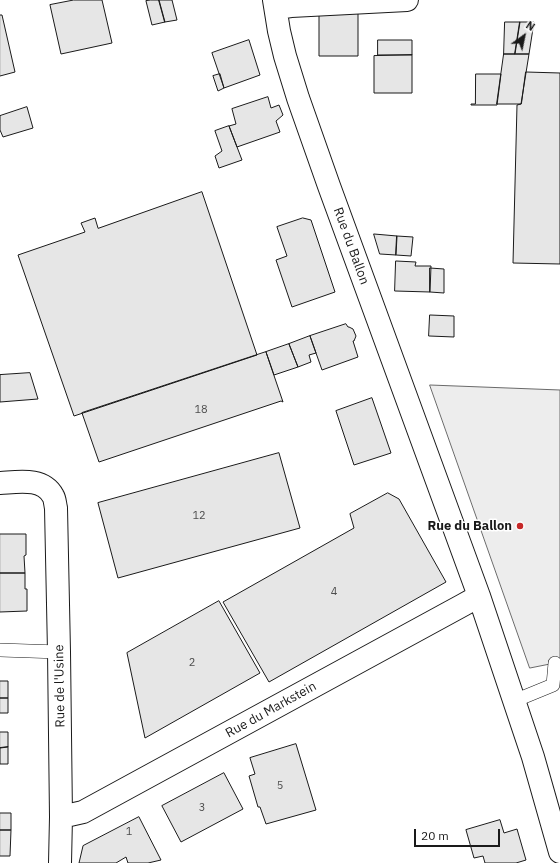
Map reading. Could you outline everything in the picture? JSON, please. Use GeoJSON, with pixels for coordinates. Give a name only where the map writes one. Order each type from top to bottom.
{"type":"FeatureCollection","features":[{"type":"Feature","properties":{"kind":"street"},"geometry":{"type":"LineString","coordinates":[[275,4],[291,6],[407,0]]}},
{"type":"Feature","properties":{"kind":"street","name":"Rue du Ballon"},"geometry":{"type":"LineString","coordinates":[[275,4],[285,56],[300,106],[478,596],[533,757],[560,852]]}},
{"type":"Feature","properties":{"kind":"street","name":"Rue de l'Usine"},"geometry":{"type":"LineString","coordinates":[[0,482],[36,483],[41,485],[47,488],[54,497],[56,508],[61,817],[60,863]]}},
{"type":"Feature","properties":{"kind":"street","name":"Rue du Markstein"},"geometry":{"type":"LineString","coordinates":[[61,817],[83,812],[457,609],[478,596]]}},
{"type":"Feature","properties":{"kind":"lane"},"geometry":{"type":"LineString","coordinates":[[0,650],[59,652]]}},
{"type":"Feature","properties":{"kind":"lane"},"geometry":{"type":"LineString","coordinates":[[514,701],[553,685],[555,663]]}},
{"type":"Feature","properties":{"kind":"shaded area","name":"Rue du Ballon"},"geometry":{"type":"Polygon","coordinates":[[[430,385],[560,390],[560,662],[530,668],[430,385]]]}},
{"type":"Feature","properties":{"kind":"building"},"geometry":{"type":"Polygon","coordinates":[[[74,0],[102,0],[112,43],[61,54],[50,5],[74,0]]]}},
{"type":"Feature","properties":{"kind":"building"},"geometry":{"type":"Polygon","coordinates":[[[159,0],[165,22],[152,25],[146,1],[159,0]]]}},
{"type":"Feature","properties":{"kind":"building"},"geometry":{"type":"Polygon","coordinates":[[[159,0],[172,0],[177,20],[165,22],[159,0]]]}},
{"type":"Feature","properties":{"kind":"building"},"geometry":{"type":"Polygon","coordinates":[[[358,11],[358,56],[319,56],[319,12],[358,11]]]}},
{"type":"Feature","properties":{"kind":"building"},"geometry":{"type":"Polygon","coordinates":[[[0,15],[2,15],[15,72],[0,76],[0,15]]]}},
{"type":"Feature","properties":{"kind":"building"},"geometry":{"type":"Polygon","coordinates":[[[505,22],[520,22],[515,54],[504,54],[505,22]]]}},
{"type":"Feature","properties":{"kind":"building"},"geometry":{"type":"Polygon","coordinates":[[[520,22],[534,22],[529,54],[515,54],[520,22]]]}},
{"type":"Feature","properties":{"kind":"building"},"geometry":{"type":"Polygon","coordinates":[[[249,40],[260,75],[224,88],[212,53],[249,40]]]}},
{"type":"Feature","properties":{"kind":"building"},"geometry":{"type":"Polygon","coordinates":[[[378,40],[412,40],[412,55],[378,55],[378,40]]]}},
{"type":"Feature","properties":{"kind":"building"},"geometry":{"type":"Polygon","coordinates":[[[504,54],[529,54],[521,104],[497,104],[504,54]]]}},
{"type":"Feature","properties":{"kind":"building"},"geometry":{"type":"Polygon","coordinates":[[[412,55],[412,93],[374,93],[374,56],[412,55]]]}},
{"type":"Feature","properties":{"kind":"building"},"geometry":{"type":"Polygon","coordinates":[[[526,72],[560,73],[560,264],[513,263],[517,105],[521,104],[526,72]]]}},
{"type":"Feature","properties":{"kind":"building"},"geometry":{"type":"Polygon","coordinates":[[[220,74],[224,88],[218,91],[213,76],[220,74]]]}},
{"type":"Feature","properties":{"kind":"building"},"geometry":{"type":"Polygon","coordinates":[[[476,74],[501,74],[497,105],[471,105],[475,104],[476,74]]]}},
{"type":"Feature","properties":{"kind":"building"},"geometry":{"type":"Polygon","coordinates":[[[268,97],[271,108],[279,105],[283,115],[276,121],[280,132],[237,147],[229,126],[236,124],[232,109],[268,97]]]}},
{"type":"Feature","properties":{"kind":"building"},"geometry":{"type":"Polygon","coordinates":[[[27,107],[33,128],[3,137],[0,130],[0,116],[27,107]]]}},
{"type":"Feature","properties":{"kind":"building"},"geometry":{"type":"Polygon","coordinates":[[[229,126],[242,160],[219,168],[215,156],[222,151],[215,131],[229,126]]]}},
{"type":"Feature","properties":{"kind":"building"},"geometry":{"type":"Polygon","coordinates":[[[202,192],[257,355],[74,416],[18,255],[85,232],[81,223],[95,218],[98,228],[202,192]]]}},
{"type":"Feature","properties":{"kind":"building"},"geometry":{"type":"Polygon","coordinates":[[[303,218],[311,220],[335,292],[292,307],[276,260],[287,256],[277,227],[303,218]]]}},
{"type":"Feature","properties":{"kind":"building"},"geometry":{"type":"Polygon","coordinates":[[[374,234],[397,236],[396,255],[380,254],[374,234]]]}},
{"type":"Feature","properties":{"kind":"building"},"geometry":{"type":"Polygon","coordinates":[[[397,236],[413,237],[411,256],[396,255],[397,236]]]}},
{"type":"Feature","properties":{"kind":"building"},"geometry":{"type":"Polygon","coordinates":[[[396,261],[416,262],[415,266],[431,266],[430,292],[395,291],[396,261]]]}},
{"type":"Feature","properties":{"kind":"building"},"geometry":{"type":"Polygon","coordinates":[[[430,268],[444,269],[444,293],[430,292],[430,268]]]}},
{"type":"Feature","properties":{"kind":"building"},"geometry":{"type":"Polygon","coordinates":[[[430,315],[454,316],[454,337],[429,336],[430,315]]]}},
{"type":"Feature","properties":{"kind":"building"},"geometry":{"type":"Polygon","coordinates":[[[346,324],[348,327],[353,329],[356,336],[353,341],[358,357],[322,370],[310,336],[346,324]]]}},
{"type":"Feature","properties":{"kind":"building"},"geometry":{"type":"Polygon","coordinates":[[[310,336],[316,353],[309,355],[311,362],[298,367],[289,344],[310,336]]]}},
{"type":"Feature","properties":{"kind":"building"},"geometry":{"type":"Polygon","coordinates":[[[289,344],[298,367],[274,375],[266,352],[289,344]]]}},
{"type":"Feature","properties":{"kind":"building"},"geometry":{"type":"Polygon","coordinates":[[[266,352],[283,402],[281,401],[99,462],[82,413],[266,352]]]}},
{"type":"Feature","properties":{"kind":"building"},"geometry":{"type":"Polygon","coordinates":[[[30,373],[38,399],[0,402],[0,375],[30,373]]]}},
{"type":"Feature","properties":{"kind":"building"},"geometry":{"type":"Polygon","coordinates":[[[372,398],[391,453],[354,465],[336,411],[372,398]]]}},
{"type":"Feature","properties":{"kind":"building"},"geometry":{"type":"Polygon","coordinates":[[[279,453],[300,528],[118,578],[98,503],[279,453]]]}},
{"type":"Feature","properties":{"kind":"building"},"geometry":{"type":"Polygon","coordinates":[[[388,493],[399,499],[446,582],[269,682],[223,602],[354,528],[350,514],[388,493]]]}},
{"type":"Feature","properties":{"kind":"building"},"geometry":{"type":"Polygon","coordinates":[[[0,534],[26,534],[26,555],[24,556],[25,573],[0,573],[0,534]]]}},
{"type":"Feature","properties":{"kind":"building"},"geometry":{"type":"Polygon","coordinates":[[[0,573],[25,573],[27,611],[0,612],[0,573]]]}},
{"type":"Feature","properties":{"kind":"building"},"geometry":{"type":"Polygon","coordinates":[[[219,601],[260,673],[145,738],[127,653],[219,601]]]}},
{"type":"Feature","properties":{"kind":"building"},"geometry":{"type":"Polygon","coordinates":[[[0,681],[8,681],[8,698],[0,698],[0,681]]]}},
{"type":"Feature","properties":{"kind":"building"},"geometry":{"type":"Polygon","coordinates":[[[0,698],[8,698],[8,713],[0,713],[0,698]]]}},
{"type":"Feature","properties":{"kind":"building"},"geometry":{"type":"Polygon","coordinates":[[[0,732],[8,732],[8,747],[0,748],[0,732]]]}},
{"type":"Feature","properties":{"kind":"building"},"geometry":{"type":"Polygon","coordinates":[[[296,744],[316,810],[266,824],[260,807],[258,807],[249,776],[255,774],[250,758],[296,744]]]}},
{"type":"Feature","properties":{"kind":"building"},"geometry":{"type":"Polygon","coordinates":[[[8,747],[8,764],[0,764],[0,748],[8,747]]]}},
{"type":"Feature","properties":{"kind":"building"},"geometry":{"type":"Polygon","coordinates":[[[224,773],[243,809],[181,842],[162,806],[224,773]]]}},
{"type":"Feature","properties":{"kind":"building"},"geometry":{"type":"Polygon","coordinates":[[[0,813],[11,813],[11,830],[0,830],[0,813]]]}},
{"type":"Feature","properties":{"kind":"building"},"geometry":{"type":"Polygon","coordinates":[[[139,817],[161,860],[148,863],[128,863],[126,857],[116,863],[79,863],[83,846],[139,817]]]}},
{"type":"Feature","properties":{"kind":"building"},"geometry":{"type":"Polygon","coordinates":[[[500,820],[504,833],[517,829],[526,860],[516,863],[485,863],[483,856],[474,858],[466,830],[500,820]]]}},
{"type":"Feature","properties":{"kind":"building"},"geometry":{"type":"Polygon","coordinates":[[[0,830],[11,830],[10,856],[0,856],[0,830]]]}},
{"type":"Feature","properties":{"kind":"place","name":"Rue du Ballon"},"geometry":{"type":"Point","coordinates":[520,526]}}]}
